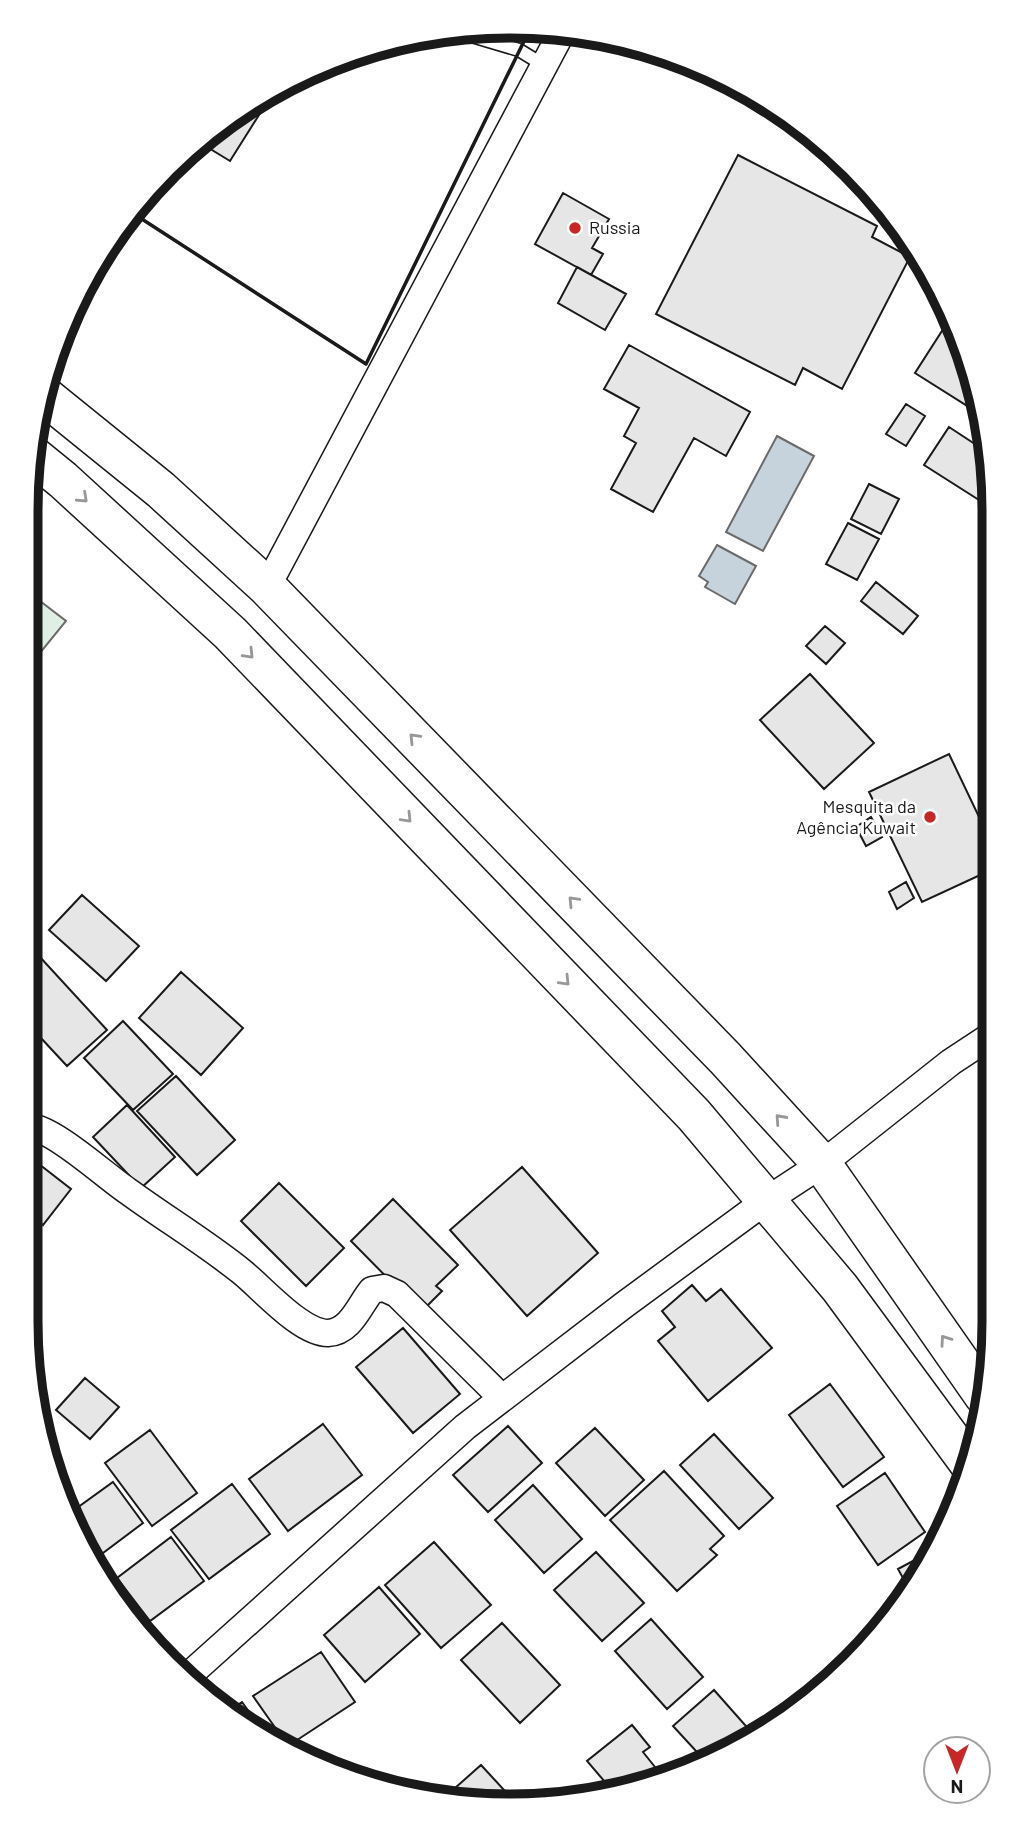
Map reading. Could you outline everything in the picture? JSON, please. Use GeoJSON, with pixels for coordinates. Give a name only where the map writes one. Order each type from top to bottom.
{"type":"FeatureCollection","features":[{"type":"Feature","properties":{"kind":"main road"},"geometry":{"type":"LineString","coordinates":[[52,402],[161,490],[267,587],[725,1058],[822,1164],[977,1386]]}},
{"type":"Feature","properties":{"kind":"main road"},"geometry":{"type":"LineString","coordinates":[[42,463],[230,634],[684,1105],[841,1288],[962,1454]]}},
{"type":"Feature","properties":{"kind":"street"},"geometry":{"type":"LineString","coordinates":[[267,587],[558,42]]}},
{"type":"Feature","properties":{"kind":"street"},"geometry":{"type":"LineString","coordinates":[[193,1671],[465,1427],[767,1200],[822,1164],[951,1062],[982,1042]]}},
{"type":"Feature","properties":{"kind":"street"},"geometry":{"type":"LineString","coordinates":[[38,1129],[63,1143],[241,1271],[311,1329],[329,1333],[341,1330],[354,1317],[372,1290],[384,1288],[397,1294],[502,1398]]}},
{"type":"Feature","properties":{"kind":"lane"},"geometry":{"type":"LineString","coordinates":[[484,40],[519,50],[545,66]]}},
{"type":"Feature","properties":{"kind":"green space"},"geometry":{"type":"Polygon","coordinates":[[[38,599],[66,621],[38,655],[38,599]]]}},
{"type":"Feature","properties":{"kind":"shaded area"},"geometry":{"type":"Polygon","coordinates":[[[777,436],[814,456],[763,551],[726,532],[777,436]]]}},
{"type":"Feature","properties":{"kind":"shaded area"},"geometry":{"type":"Polygon","coordinates":[[[717,545],[756,566],[735,604],[705,587],[708,582],[699,576],[717,545]]]}},
{"type":"Feature","properties":{"kind":"building"},"geometry":{"type":"Polygon","coordinates":[[[263,109],[230,161],[209,148],[263,109]]]}},
{"type":"Feature","properties":{"kind":"building"},"geometry":{"type":"Polygon","coordinates":[[[738,155],[877,226],[872,237],[906,255],[909,259],[842,389],[803,368],[795,385],[656,314],[738,155]]]}},
{"type":"Feature","properties":{"kind":"building"},"geometry":{"type":"Polygon","coordinates":[[[563,193],[609,219],[592,248],[603,254],[591,275],[535,244],[563,193]]]}},
{"type":"Feature","properties":{"kind":"building"},"geometry":{"type":"Polygon","coordinates":[[[577,267],[626,294],[605,330],[558,303],[577,267]]]}},
{"type":"Feature","properties":{"kind":"building"},"geometry":{"type":"Polygon","coordinates":[[[945,327],[969,407],[915,373],[945,327]]]}},
{"type":"Feature","properties":{"kind":"building"},"geometry":{"type":"Polygon","coordinates":[[[629,345],[750,412],[726,456],[694,438],[653,512],[611,489],[636,443],[624,436],[639,408],[604,389],[629,345]]]}},
{"type":"Feature","properties":{"kind":"building"},"geometry":{"type":"Polygon","coordinates":[[[906,404],[925,416],[906,446],[886,434],[906,404]]]}},
{"type":"Feature","properties":{"kind":"building"},"geometry":{"type":"Polygon","coordinates":[[[949,427],[977,445],[981,502],[924,465],[949,427]]]}},
{"type":"Feature","properties":{"kind":"building"},"geometry":{"type":"Polygon","coordinates":[[[869,484],[899,499],[881,534],[851,519],[869,484]]]}},
{"type":"Feature","properties":{"kind":"building"},"geometry":{"type":"Polygon","coordinates":[[[848,523],[879,539],[857,580],[826,564],[848,523]]]}},
{"type":"Feature","properties":{"kind":"building"},"geometry":{"type":"Polygon","coordinates":[[[876,582],[918,616],[903,634],[861,601],[876,582]]]}},
{"type":"Feature","properties":{"kind":"building"},"geometry":{"type":"Polygon","coordinates":[[[825,626],[845,643],[826,664],[806,646],[825,626]]]}},
{"type":"Feature","properties":{"kind":"building"},"geometry":{"type":"Polygon","coordinates":[[[810,674],[874,743],[824,789],[760,720],[810,674]]]}},
{"type":"Feature","properties":{"kind":"building","name":"Mesquita da Agência Kuwait"},"geometry":{"type":"Polygon","coordinates":[[[949,754],[982,823],[982,874],[922,902],[869,792],[949,754]]]}},
{"type":"Feature","properties":{"kind":"building"},"geometry":{"type":"Polygon","coordinates":[[[871,817],[882,837],[866,846],[856,827],[871,817]]]}},
{"type":"Feature","properties":{"kind":"building"},"geometry":{"type":"Polygon","coordinates":[[[906,882],[914,898],[897,909],[889,892],[906,882]]]}},
{"type":"Feature","properties":{"kind":"building"},"geometry":{"type":"Polygon","coordinates":[[[82,895],[139,946],[106,981],[49,930],[82,895]]]}},
{"type":"Feature","properties":{"kind":"building"},"geometry":{"type":"Polygon","coordinates":[[[38,957],[107,1030],[67,1066],[38,1035],[38,957]]]}},
{"type":"Feature","properties":{"kind":"building"},"geometry":{"type":"Polygon","coordinates":[[[181,972],[243,1028],[201,1075],[139,1018],[181,972]]]}},
{"type":"Feature","properties":{"kind":"building"},"geometry":{"type":"Polygon","coordinates":[[[123,1021],[173,1074],[133,1110],[84,1058],[123,1021]]]}},
{"type":"Feature","properties":{"kind":"building"},"geometry":{"type":"Polygon","coordinates":[[[176,1076],[235,1140],[197,1175],[137,1111],[176,1076]]]}},
{"type":"Feature","properties":{"kind":"building"},"geometry":{"type":"Polygon","coordinates":[[[127,1105],[175,1157],[141,1188],[93,1137],[127,1105]]]}},
{"type":"Feature","properties":{"kind":"building"},"geometry":{"type":"Polygon","coordinates":[[[38,1163],[71,1189],[43,1225],[38,1221],[38,1163]]]}},
{"type":"Feature","properties":{"kind":"building"},"geometry":{"type":"Polygon","coordinates":[[[522,1167],[598,1253],[527,1316],[450,1230],[522,1167]]]}},
{"type":"Feature","properties":{"kind":"building"},"geometry":{"type":"Polygon","coordinates":[[[279,1183],[344,1248],[306,1286],[241,1221],[279,1183]]]}},
{"type":"Feature","properties":{"kind":"building"},"geometry":{"type":"Polygon","coordinates":[[[393,1199],[458,1265],[436,1286],[442,1291],[421,1312],[351,1241],[393,1199]]]}},
{"type":"Feature","properties":{"kind":"building"},"geometry":{"type":"Polygon","coordinates":[[[692,1285],[706,1301],[721,1289],[772,1348],[708,1401],[658,1341],[675,1327],[662,1311],[692,1285]]]}},
{"type":"Feature","properties":{"kind":"building"},"geometry":{"type":"Polygon","coordinates":[[[403,1328],[460,1394],[413,1433],[356,1367],[403,1328]]]}},
{"type":"Feature","properties":{"kind":"building"},"geometry":{"type":"Polygon","coordinates":[[[85,1378],[119,1407],[90,1439],[56,1410],[85,1378]]]}},
{"type":"Feature","properties":{"kind":"building"},"geometry":{"type":"Polygon","coordinates":[[[830,1384],[884,1457],[843,1487],[789,1415],[830,1384]]]}},
{"type":"Feature","properties":{"kind":"building"},"geometry":{"type":"Polygon","coordinates":[[[323,1424],[362,1475],[288,1531],[249,1479],[323,1424]]]}},
{"type":"Feature","properties":{"kind":"building"},"geometry":{"type":"Polygon","coordinates":[[[508,1426],[542,1463],[488,1512],[453,1475],[508,1426]]]}},
{"type":"Feature","properties":{"kind":"building"},"geometry":{"type":"Polygon","coordinates":[[[595,1428],[644,1480],[605,1516],[556,1463],[595,1428]]]}},
{"type":"Feature","properties":{"kind":"building"},"geometry":{"type":"Polygon","coordinates":[[[150,1430],[197,1493],[152,1526],[105,1463],[150,1430]]]}},
{"type":"Feature","properties":{"kind":"building"},"geometry":{"type":"Polygon","coordinates":[[[714,1434],[773,1498],[739,1529],[680,1465],[714,1434]]]}},
{"type":"Feature","properties":{"kind":"building"},"geometry":{"type":"Polygon","coordinates":[[[664,1471],[724,1536],[710,1549],[717,1555],[677,1591],[610,1520],[664,1471]]]}},
{"type":"Feature","properties":{"kind":"building"},"geometry":{"type":"Polygon","coordinates":[[[885,1473],[925,1532],[878,1565],[837,1506],[885,1473]]]}},
{"type":"Feature","properties":{"kind":"building"},"geometry":{"type":"Polygon","coordinates":[[[113,1482],[143,1523],[100,1555],[76,1508],[113,1482]]]}},
{"type":"Feature","properties":{"kind":"building"},"geometry":{"type":"Polygon","coordinates":[[[232,1484],[270,1534],[209,1579],[171,1530],[232,1484]]]}},
{"type":"Feature","properties":{"kind":"building"},"geometry":{"type":"Polygon","coordinates":[[[533,1485],[582,1539],[544,1573],[495,1520],[533,1485]]]}},
{"type":"Feature","properties":{"kind":"building"},"geometry":{"type":"Polygon","coordinates":[[[171,1537],[204,1581],[150,1621],[117,1578],[171,1537]]]}},
{"type":"Feature","properties":{"kind":"building"},"geometry":{"type":"Polygon","coordinates":[[[434,1542],[491,1605],[441,1648],[385,1585],[434,1542]]]}},
{"type":"Feature","properties":{"kind":"building"},"geometry":{"type":"Polygon","coordinates":[[[596,1552],[644,1603],[602,1641],[554,1590],[596,1552]]]}},
{"type":"Feature","properties":{"kind":"building"},"geometry":{"type":"Polygon","coordinates":[[[919,1558],[905,1581],[898,1569],[919,1558]]]}},
{"type":"Feature","properties":{"kind":"building"},"geometry":{"type":"Polygon","coordinates":[[[379,1587],[420,1634],[365,1682],[324,1635],[379,1587]]]}},
{"type":"Feature","properties":{"kind":"building"},"geometry":{"type":"Polygon","coordinates":[[[651,1619],[703,1677],[667,1709],[615,1651],[651,1619]]]}},
{"type":"Feature","properties":{"kind":"building"},"geometry":{"type":"Polygon","coordinates":[[[502,1623],[560,1685],[520,1723],[461,1660],[502,1623]]]}},
{"type":"Feature","properties":{"kind":"building"},"geometry":{"type":"Polygon","coordinates":[[[321,1652],[355,1702],[294,1742],[280,1734],[253,1696],[321,1652]]]}},
{"type":"Feature","properties":{"kind":"building"},"geometry":{"type":"Polygon","coordinates":[[[714,1690],[749,1729],[699,1755],[673,1726],[714,1690]]]}},
{"type":"Feature","properties":{"kind":"building"},"geometry":{"type":"Polygon","coordinates":[[[242,1702],[254,1719],[248,1715],[236,1706],[242,1702]]]}},
{"type":"Feature","properties":{"kind":"building"},"geometry":{"type":"Polygon","coordinates":[[[632,1725],[650,1747],[643,1752],[658,1770],[607,1784],[587,1761],[632,1725]]]}},
{"type":"Feature","properties":{"kind":"building"},"geometry":{"type":"Polygon","coordinates":[[[481,1765],[508,1794],[479,1793],[452,1790],[481,1765]]]}},
{"type":"Feature","properties":{"kind":"wall"},"geometry":{"type":"LineString","coordinates":[[140,218],[366,364],[525,39]]}},
{"type":"Feature","properties":{"kind":"place","name":"Russia"},"geometry":{"type":"Point","coordinates":[575,228]}},
{"type":"Feature","properties":{"kind":"place","name":"Mesquita da Agência Kuwait"},"geometry":{"type":"Point","coordinates":[930,817]}}]}
